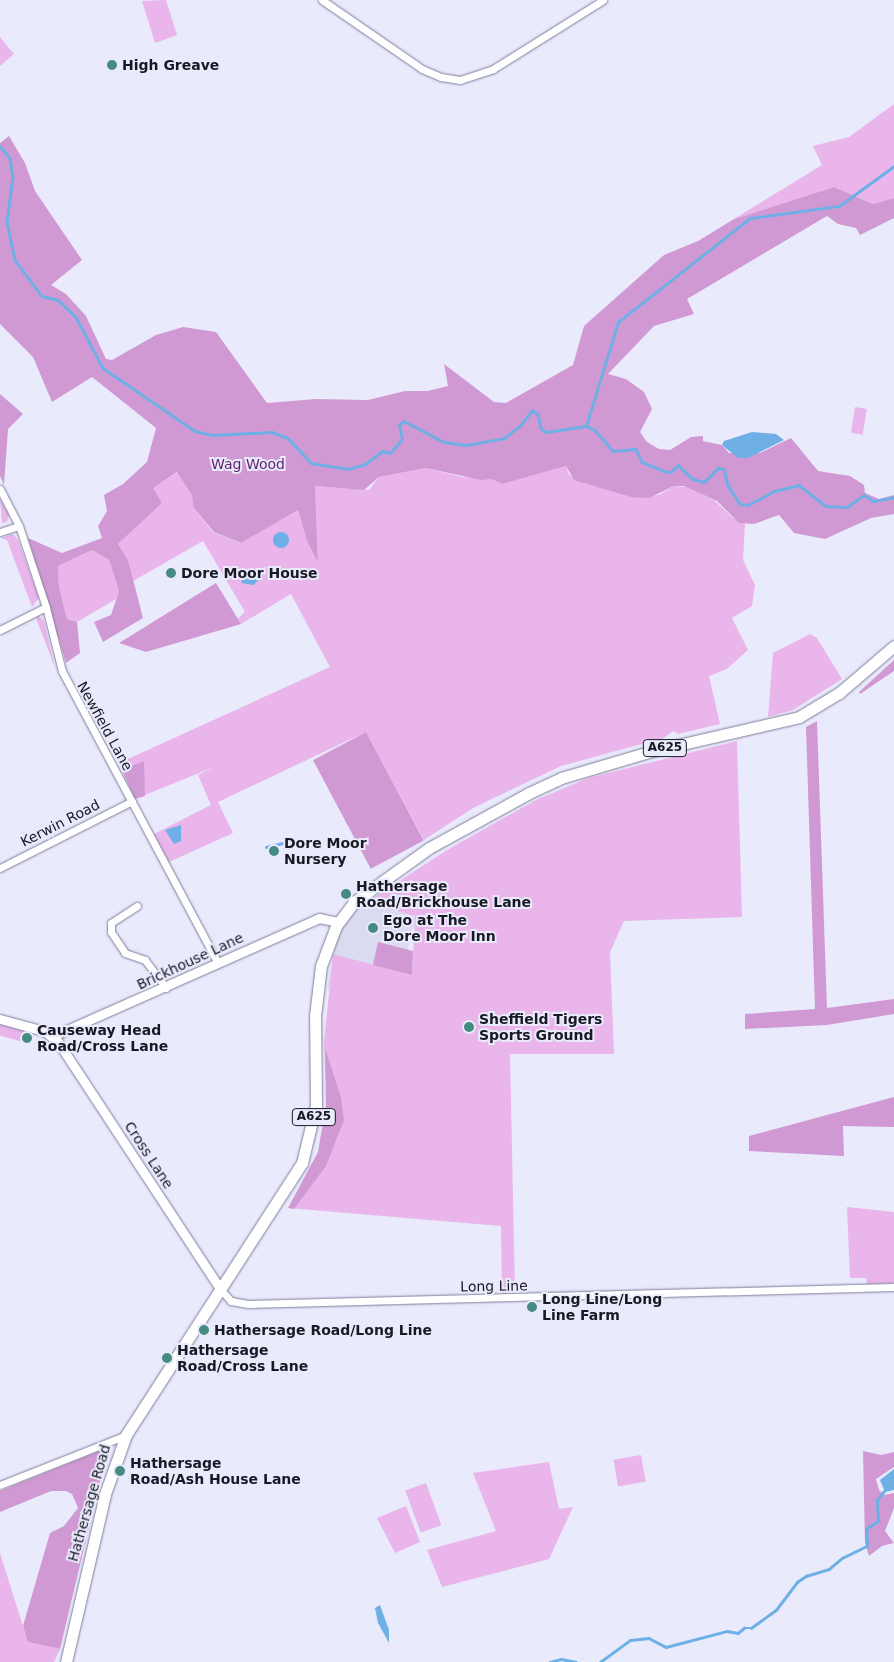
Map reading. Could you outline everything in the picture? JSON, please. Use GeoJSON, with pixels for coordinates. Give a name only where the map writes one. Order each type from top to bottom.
{"type":"FeatureCollection","features":[{"type":"Feature","properties":{"kind":"main road","name":"A625"},"geometry":{"type":"LineString","coordinates":[[221,1290],[292,1181],[308,1148],[316,1106],[315,1016],[318,981],[325,950],[338,922],[368,889],[429,848],[529,793],[561,778],[652,751],[799,717],[840,693],[894,646]]}},
{"type":"Feature","properties":{"kind":"main road","name":"Hathersage Road"},"geometry":{"type":"LineString","coordinates":[[66,1662],[105,1494],[126,1435],[221,1290]]}},
{"type":"Feature","properties":{"kind":"street"},"geometry":{"type":"LineString","coordinates":[[322,0],[422,69],[441,77],[460,80],[493,69],[603,0]]}},
{"type":"Feature","properties":{"kind":"street","name":"Newfield Lane"},"geometry":{"type":"LineString","coordinates":[[0,489],[19,526],[46,607],[62,671],[218,963]]}},
{"type":"Feature","properties":{"kind":"street"},"geometry":{"type":"LineString","coordinates":[[0,532],[19,526]]}},
{"type":"Feature","properties":{"kind":"street"},"geometry":{"type":"LineString","coordinates":[[0,630],[46,607]]}},
{"type":"Feature","properties":{"kind":"street","name":"Kerwin Road"},"geometry":{"type":"LineString","coordinates":[[0,868],[132,801]]}},
{"type":"Feature","properties":{"kind":"street"},"geometry":{"type":"LineString","coordinates":[[138,906],[111,923],[112,932],[125,954],[145,960],[166,988]]}},
{"type":"Feature","properties":{"kind":"street","name":"Brickhouse Lane"},"geometry":{"type":"LineString","coordinates":[[53,1036],[166,988],[318,918],[338,922]]}},
{"type":"Feature","properties":{"kind":"street"},"geometry":{"type":"LineString","coordinates":[[0,1019],[44,1031],[53,1036]]}},
{"type":"Feature","properties":{"kind":"street","name":"Cross Lane"},"geometry":{"type":"LineString","coordinates":[[53,1036],[221,1290]]}},
{"type":"Feature","properties":{"kind":"street","name":"Long Line"},"geometry":{"type":"LineString","coordinates":[[221,1290],[231,1301],[248,1304],[894,1287]]}},
{"type":"Feature","properties":{"kind":"street"},"geometry":{"type":"LineString","coordinates":[[0,1485],[126,1435]]}},
{"type":"Feature","properties":{"kind":"shaded area"},"geometry":{"type":"Polygon","coordinates":[[[166,0],[177,35],[155,43],[142,1],[166,0]]]}},
{"type":"Feature","properties":{"kind":"shaded area"},"geometry":{"type":"Polygon","coordinates":[[[0,37],[14,54],[0,66],[0,37]]]}},
{"type":"Feature","properties":{"kind":"shaded area"},"geometry":{"type":"Polygon","coordinates":[[[894,104],[894,198],[873,204],[834,187],[734,219],[822,165],[813,146],[849,137],[894,104]]]}},
{"type":"Feature","properties":{"kind":"shaded area"},"geometry":{"type":"Polygon","coordinates":[[[855,407],[867,409],[863,435],[851,433],[855,407]]]}},
{"type":"Feature","properties":{"kind":"shaded area"},"geometry":{"type":"Polygon","coordinates":[[[566,466],[569,475],[632,497],[659,495],[674,486],[687,487],[714,500],[733,518],[745,524],[743,560],[755,585],[752,606],[732,618],[748,650],[727,669],[709,676],[720,724],[678,734],[673,731],[664,738],[561,766],[473,808],[424,840],[366,732],[218,802],[233,833],[169,862],[154,834],[211,805],[198,775],[214,767],[135,799],[119,763],[330,667],[291,594],[241,624],[238,618],[245,612],[203,541],[133,581],[128,560],[118,544],[162,503],[152,488],[178,472],[192,495],[193,507],[213,532],[240,543],[298,510],[307,541],[318,560],[315,486],[369,490],[379,477],[426,468],[462,477],[491,479],[503,484],[566,466]]]}},
{"type":"Feature","properties":{"kind":"shaded area"},"geometry":{"type":"Polygon","coordinates":[[[0,499],[9,514],[7,522],[2,523],[0,499]]]}},
{"type":"Feature","properties":{"kind":"shaded area"},"geometry":{"type":"Polygon","coordinates":[[[13,534],[18,540],[39,598],[32,607],[7,540],[1,538],[13,534]]]}},
{"type":"Feature","properties":{"kind":"shaded area"},"geometry":{"type":"Polygon","coordinates":[[[92,550],[109,560],[119,591],[116,599],[77,622],[67,619],[59,587],[58,566],[92,550]]]}},
{"type":"Feature","properties":{"kind":"shaded area"},"geometry":{"type":"Polygon","coordinates":[[[39,616],[44,621],[55,668],[36,618],[39,616]]]}},
{"type":"Feature","properties":{"kind":"shaded area"},"geometry":{"type":"Polygon","coordinates":[[[810,634],[817,638],[842,679],[793,710],[768,717],[773,653],[810,634]]]}},
{"type":"Feature","properties":{"kind":"shaded area","name":"Sheffield Tigers Sports Ground"},"geometry":{"type":"Polygon","coordinates":[[[737,741],[742,917],[624,921],[610,952],[614,1054],[510,1054],[515,1293],[502,1294],[501,1226],[288,1208],[329,1150],[324,1042],[333,954],[412,975],[415,916],[366,903],[447,850],[536,800],[588,778],[737,741]]]}},
{"type":"Feature","properties":{"kind":"shaded area"},"geometry":{"type":"Polygon","coordinates":[[[362,903],[416,916],[402,972],[327,989],[336,941],[347,920],[362,903]]]}},
{"type":"Feature","properties":{"kind":"shaded area"},"geometry":{"type":"Polygon","coordinates":[[[0,1024],[28,1032],[25,1043],[0,1035],[0,1024]]]}},
{"type":"Feature","properties":{"kind":"shaded area"},"geometry":{"type":"Polygon","coordinates":[[[847,1207],[894,1212],[894,1283],[867,1284],[866,1278],[850,1278],[847,1207]]]}},
{"type":"Feature","properties":{"kind":"shaded area"},"geometry":{"type":"Polygon","coordinates":[[[641,1455],[646,1482],[618,1486],[613,1460],[641,1455]]]}},
{"type":"Feature","properties":{"kind":"shaded area"},"geometry":{"type":"Polygon","coordinates":[[[549,1462],[559,1509],[573,1507],[549,1559],[442,1587],[427,1550],[496,1531],[473,1473],[549,1462]]]}},
{"type":"Feature","properties":{"kind":"shaded area"},"geometry":{"type":"Polygon","coordinates":[[[426,1483],[441,1525],[421,1533],[405,1491],[426,1483]]]}},
{"type":"Feature","properties":{"kind":"shaded area"},"geometry":{"type":"Polygon","coordinates":[[[406,1506],[420,1542],[395,1553],[377,1518],[406,1506]]]}},
{"type":"Feature","properties":{"kind":"shaded area"},"geometry":{"type":"Polygon","coordinates":[[[0,1553],[28,1642],[60,1649],[54,1662],[0,1662],[0,1553]]]}},
{"type":"Feature","properties":{"kind":"green space","name":"Wag Wood"},"geometry":{"type":"Polygon","coordinates":[[[9,136],[25,163],[35,191],[82,260],[51,285],[66,294],[86,316],[106,359],[112,360],[156,335],[183,327],[216,332],[267,403],[316,399],[368,400],[405,391],[428,391],[448,386],[444,364],[494,402],[506,403],[573,365],[584,326],[664,255],[698,241],[734,219],[834,187],[873,204],[894,198],[894,218],[860,235],[856,228],[838,224],[827,216],[687,299],[694,314],[654,326],[608,374],[626,379],[644,392],[652,409],[640,432],[647,442],[659,449],[670,450],[691,437],[703,436],[703,441],[722,445],[729,453],[760,453],[791,438],[818,471],[850,476],[864,485],[865,493],[879,499],[894,495],[894,514],[871,518],[825,539],[794,533],[779,515],[754,524],[739,523],[717,501],[684,486],[674,486],[649,498],[631,497],[574,480],[566,466],[503,484],[491,479],[481,480],[426,468],[379,477],[364,490],[315,486],[318,562],[307,541],[298,510],[241,543],[214,532],[193,507],[192,495],[177,472],[153,488],[162,503],[118,544],[128,560],[143,618],[103,642],[94,622],[111,615],[119,591],[109,560],[92,550],[58,566],[59,587],[67,619],[77,622],[80,653],[66,663],[28,538],[62,553],[102,538],[98,526],[107,511],[104,495],[123,484],[147,462],[156,428],[92,377],[52,402],[33,357],[0,324],[0,143],[9,136]]]}},
{"type":"Feature","properties":{"kind":"green space"},"geometry":{"type":"Polygon","coordinates":[[[0,394],[23,414],[8,429],[4,485],[0,476],[0,394]]]}},
{"type":"Feature","properties":{"kind":"green space"},"geometry":{"type":"Polygon","coordinates":[[[216,583],[241,624],[146,652],[119,643],[216,583]]]}},
{"type":"Feature","properties":{"kind":"green space"},"geometry":{"type":"Polygon","coordinates":[[[894,660],[894,671],[860,694],[859,692],[894,660]]]}},
{"type":"Feature","properties":{"kind":"green space"},"geometry":{"type":"Polygon","coordinates":[[[817,721],[827,1008],[894,999],[894,1014],[827,1025],[745,1029],[745,1014],[815,1009],[806,727],[817,721]]]}},
{"type":"Feature","properties":{"kind":"green space"},"geometry":{"type":"Polygon","coordinates":[[[366,732],[424,841],[371,869],[313,760],[366,732]]]}},
{"type":"Feature","properties":{"kind":"green space"},"geometry":{"type":"Polygon","coordinates":[[[144,761],[145,796],[135,799],[122,770],[144,761]]]}},
{"type":"Feature","properties":{"kind":"green space"},"geometry":{"type":"Polygon","coordinates":[[[378,942],[413,951],[412,975],[373,965],[378,942]]]}},
{"type":"Feature","properties":{"kind":"green space"},"geometry":{"type":"Polygon","coordinates":[[[325,1048],[341,1097],[344,1120],[326,1166],[294,1209],[288,1208],[318,1152],[326,1105],[325,1048]]]}},
{"type":"Feature","properties":{"kind":"green space"},"geometry":{"type":"Polygon","coordinates":[[[894,1097],[894,1127],[843,1126],[844,1156],[749,1151],[749,1136],[894,1097]]]}},
{"type":"Feature","properties":{"kind":"green space"},"geometry":{"type":"Polygon","coordinates":[[[99,1451],[104,1451],[106,1456],[60,1649],[28,1642],[23,1626],[50,1533],[64,1526],[78,1508],[72,1494],[66,1491],[51,1491],[0,1512],[0,1491],[99,1451]]]}},
{"type":"Feature","properties":{"kind":"green space"},"geometry":{"type":"Polygon","coordinates":[[[863,1451],[881,1455],[894,1452],[894,1467],[876,1479],[879,1490],[884,1495],[894,1493],[894,1508],[885,1531],[894,1543],[882,1546],[869,1556],[865,1543],[863,1451]]]}},
{"type":"Feature","properties":{"kind":"water"},"geometry":{"type":"Polygon","coordinates":[[[752,432],[776,434],[784,440],[748,458],[738,458],[722,445],[724,441],[752,432]]]}},
{"type":"Feature","properties":{"kind":"water"},"geometry":{"type":"Polygon","coordinates":[[[281,532],[289,540],[281,548],[273,540],[281,532]]]}},
{"type":"Feature","properties":{"kind":"water"},"geometry":{"type":"Polygon","coordinates":[[[257,570],[262,575],[254,585],[241,583],[244,575],[257,570]]]}},
{"type":"Feature","properties":{"kind":"water"},"geometry":{"type":"Polygon","coordinates":[[[181,825],[181,841],[174,844],[165,830],[181,825]]]}},
{"type":"Feature","properties":{"kind":"water"},"geometry":{"type":"Polygon","coordinates":[[[894,1469],[894,1490],[885,1492],[880,1480],[894,1469]]]}},
{"type":"Feature","properties":{"kind":"water"},"geometry":{"type":"Polygon","coordinates":[[[380,1605],[389,1630],[389,1643],[378,1623],[375,1608],[380,1605]]]}},
{"type":"Feature","properties":{"kind":"waterway"},"geometry":{"type":"LineString","coordinates":[[0,146],[10,158],[13,177],[7,222],[15,260],[42,296],[58,300],[76,317],[103,368],[195,431],[213,435],[272,432],[288,438],[311,463],[348,469],[365,464],[382,451],[390,453],[402,439],[399,425],[404,421],[444,442],[466,445],[504,438],[520,426],[532,410],[538,414],[541,428],[546,432],[586,426],[595,430],[613,451],[636,449],[642,462],[667,472],[671,472],[678,465],[693,479],[704,482],[718,468],[724,469],[728,485],[740,504],[748,505],[774,491],[799,485],[826,506],[847,507],[864,495],[874,501],[894,497]]}},
{"type":"Feature","properties":{"kind":"waterway"},"geometry":{"type":"LineString","coordinates":[[586,426],[618,322],[750,218],[839,206],[894,166]]}},
{"type":"Feature","properties":{"kind":"waterway"},"geometry":{"type":"LineString","coordinates":[[266,847],[284,843]]}},
{"type":"Feature","properties":{"kind":"waterway"},"geometry":{"type":"LineString","coordinates":[[600,1662],[630,1640],[649,1638],[666,1647],[727,1631],[738,1633],[744,1628],[751,1628],[776,1610],[797,1582],[806,1576],[829,1569],[842,1558],[867,1546],[866,1529],[878,1521],[877,1500],[884,1491]]}},
{"type":"Feature","properties":{"kind":"waterway"},"geometry":{"type":"LineString","coordinates":[[550,1662],[561,1659],[576,1662]]}},
{"type":"Feature","properties":{"kind":"place","name":"High Greave"},"geometry":{"type":"Point","coordinates":[112,65]}},
{"type":"Feature","properties":{"kind":"place","name":"Dore Moor House"},"geometry":{"type":"Point","coordinates":[171,573]}},
{"type":"Feature","properties":{"kind":"place","name":"Dore Moor Nursery"},"geometry":{"type":"Point","coordinates":[274,851]}},
{"type":"Feature","properties":{"kind":"place","name":"Hathersage Road/Brickhouse Lane"},"geometry":{"type":"Point","coordinates":[346,894]}},
{"type":"Feature","properties":{"kind":"place","name":"Ego at The Dore Moor Inn"},"geometry":{"type":"Point","coordinates":[373,928]}},
{"type":"Feature","properties":{"kind":"place","name":"Sheffield Tigers Sports Ground"},"geometry":{"type":"Point","coordinates":[469,1027]}},
{"type":"Feature","properties":{"kind":"place","name":"Causeway Head Road/Cross Lane"},"geometry":{"type":"Point","coordinates":[27,1038]}},
{"type":"Feature","properties":{"kind":"place","name":"Long Line/Long Line Farm"},"geometry":{"type":"Point","coordinates":[532,1307]}},
{"type":"Feature","properties":{"kind":"place","name":"Hathersage Road/Long Line"},"geometry":{"type":"Point","coordinates":[204,1330]}},
{"type":"Feature","properties":{"kind":"place","name":"Hathersage Road/Cross Lane"},"geometry":{"type":"Point","coordinates":[167,1358]}},
{"type":"Feature","properties":{"kind":"place","name":"Hathersage Road/Ash House Lane"},"geometry":{"type":"Point","coordinates":[120,1471]}}]}
